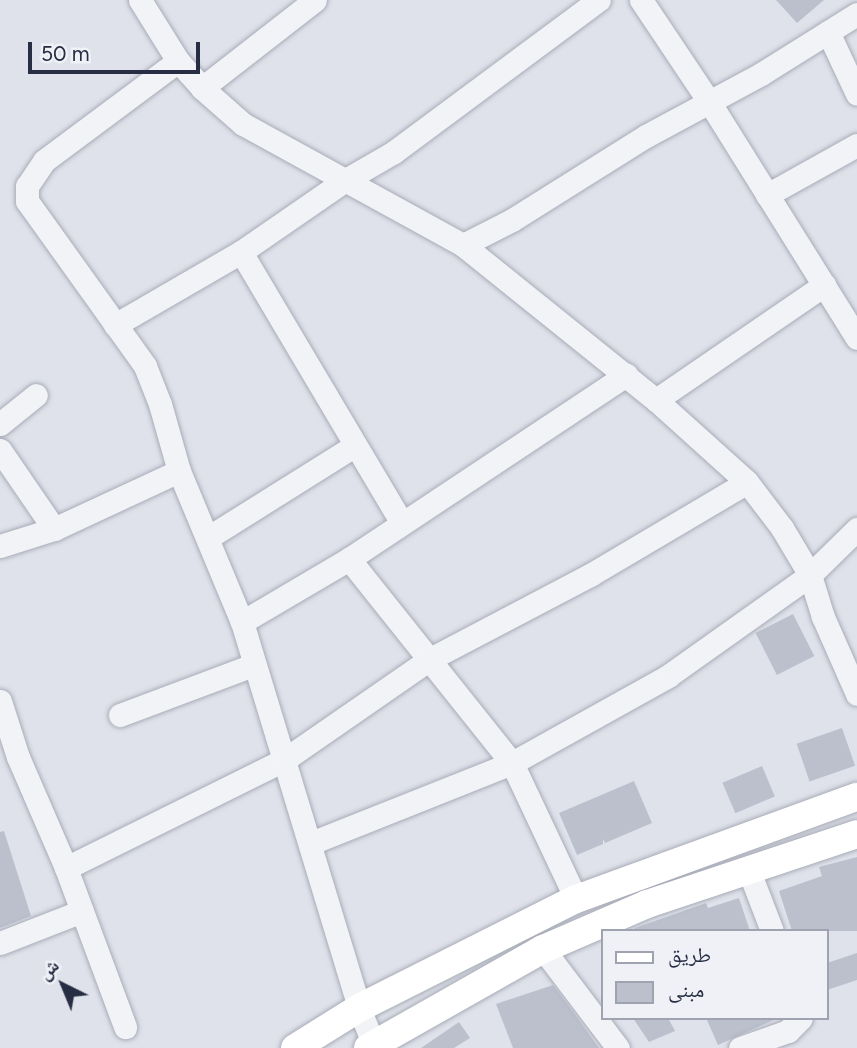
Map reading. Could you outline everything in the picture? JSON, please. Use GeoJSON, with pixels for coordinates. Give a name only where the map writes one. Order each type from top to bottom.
{"type":"FeatureCollection","features":[{"type":"Feature","properties":{"kind":"main road"},"geometry":{"type":"LineString","coordinates":[[295,1048],[359,1008],[576,899],[857,797]]}},
{"type":"Feature","properties":{"kind":"main road"},"geometry":{"type":"LineString","coordinates":[[372,1047],[543,949],[647,904],[857,834]]}},
{"type":"Feature","properties":{"kind":"street"},"geometry":{"type":"LineString","coordinates":[[140,0],[178,61],[202,88],[243,124],[463,246],[626,375],[747,482],[782,528],[810,575],[823,617],[857,694]]}},
{"type":"Feature","properties":{"kind":"street"},"geometry":{"type":"LineString","coordinates":[[202,88],[315,0]]}},
{"type":"Feature","properties":{"kind":"street"},"geometry":{"type":"LineString","coordinates":[[115,325],[241,252],[344,181],[394,152],[599,0]]}},
{"type":"Feature","properties":{"kind":"street"},"geometry":{"type":"LineString","coordinates":[[641,0],[710,103],[824,285],[848,304],[857,338]]}},
{"type":"Feature","properties":{"kind":"street"},"geometry":{"type":"LineString","coordinates":[[463,246],[512,220],[646,136],[710,103],[857,14]]}},
{"type":"Feature","properties":{"kind":"street"},"geometry":{"type":"LineString","coordinates":[[828,32],[857,94]]}},
{"type":"Feature","properties":{"kind":"street"},"geometry":{"type":"LineString","coordinates":[[178,61],[44,161],[27,186],[27,201],[145,366],[160,404],[179,471],[209,537],[242,622],[372,1047]]}},
{"type":"Feature","properties":{"kind":"street"},"geometry":{"type":"LineString","coordinates":[[767,195],[857,145]]}},
{"type":"Feature","properties":{"kind":"street"},"geometry":{"type":"LineString","coordinates":[[241,252],[402,523]]}},
{"type":"Feature","properties":{"kind":"street"},"geometry":{"type":"LineString","coordinates":[[656,400],[824,285]]}},
{"type":"Feature","properties":{"kind":"street"},"geometry":{"type":"LineString","coordinates":[[242,622],[349,559],[626,375]]}},
{"type":"Feature","properties":{"kind":"street"},"geometry":{"type":"LineString","coordinates":[[0,424],[36,395]]}},
{"type":"Feature","properties":{"kind":"street"},"geometry":{"type":"LineString","coordinates":[[209,537],[355,446]]}},
{"type":"Feature","properties":{"kind":"street"},"geometry":{"type":"LineString","coordinates":[[0,450],[54,529]]}},
{"type":"Feature","properties":{"kind":"street"},"geometry":{"type":"LineString","coordinates":[[0,545],[54,529],[179,471]]}},
{"type":"Feature","properties":{"kind":"street"},"geometry":{"type":"LineString","coordinates":[[66,868],[284,760],[430,659],[590,575],[747,482]]}},
{"type":"Feature","properties":{"kind":"street"},"geometry":{"type":"LineString","coordinates":[[311,843],[512,763],[667,676],[810,575],[857,528]]}},
{"type":"Feature","properties":{"kind":"street"},"geometry":{"type":"LineString","coordinates":[[349,559],[512,763],[576,899]]}},
{"type":"Feature","properties":{"kind":"street"},"geometry":{"type":"LineString","coordinates":[[120,715],[253,665]]}},
{"type":"Feature","properties":{"kind":"street"},"geometry":{"type":"LineString","coordinates":[[0,701],[9,759],[66,868],[125,1027]]}},
{"type":"Feature","properties":{"kind":"street"},"geometry":{"type":"LineString","coordinates":[[749,871],[771,929]]}},
{"type":"Feature","properties":{"kind":"street"},"geometry":{"type":"LineString","coordinates":[[0,943],[82,911]]}},
{"type":"Feature","properties":{"kind":"street"},"geometry":{"type":"LineString","coordinates":[[543,949],[618,1048]]}},
{"type":"Feature","properties":{"kind":"street"},"geometry":{"type":"LineString","coordinates":[[740,1048],[788,1031],[799,1020]]}},
{"type":"Feature","properties":{"kind":"building"},"geometry":{"type":"Polygon","coordinates":[[[776,0],[824,0],[797,23],[776,0]]]}},
{"type":"Feature","properties":{"kind":"building"},"geometry":{"type":"Polygon","coordinates":[[[793,614],[814,656],[777,675],[756,633],[793,614]]]}},
{"type":"Feature","properties":{"kind":"building"},"geometry":{"type":"Polygon","coordinates":[[[842,728],[855,766],[810,781],[797,744],[842,728]]]}},
{"type":"Feature","properties":{"kind":"building"},"geometry":{"type":"Polygon","coordinates":[[[762,766],[775,796],[735,813],[722,783],[762,766]]]}},
{"type":"Feature","properties":{"kind":"building"},"geometry":{"type":"Polygon","coordinates":[[[634,781],[652,823],[605,843],[603,839],[603,844],[577,855],[559,813],[634,781]]]}},
{"type":"Feature","properties":{"kind":"building"},"geometry":{"type":"Polygon","coordinates":[[[4,831],[31,916],[0,928],[0,832],[4,831]]]}},
{"type":"Feature","properties":{"kind":"building"},"geometry":{"type":"Polygon","coordinates":[[[857,857],[857,931],[791,929],[779,891],[822,876],[819,867],[857,857]]]}},
{"type":"Feature","properties":{"kind":"building"},"geometry":{"type":"Polygon","coordinates":[[[739,898],[749,929],[635,929],[706,903],[708,908],[739,898]]]}},
{"type":"Feature","properties":{"kind":"building"},"geometry":{"type":"Polygon","coordinates":[[[857,953],[857,980],[829,989],[829,962],[857,953]]]}},
{"type":"Feature","properties":{"kind":"building"},"geometry":{"type":"Polygon","coordinates":[[[553,985],[599,1048],[513,1048],[496,1004],[553,985]]]}},
{"type":"Feature","properties":{"kind":"building"},"geometry":{"type":"Polygon","coordinates":[[[634,1020],[669,1020],[675,1031],[649,1042],[634,1020]]]}},
{"type":"Feature","properties":{"kind":"building"},"geometry":{"type":"Polygon","coordinates":[[[707,1020],[774,1020],[718,1045],[707,1020]]]}},
{"type":"Feature","properties":{"kind":"building"},"geometry":{"type":"Polygon","coordinates":[[[459,1022],[470,1038],[454,1048],[421,1048],[459,1022]]]}}]}
